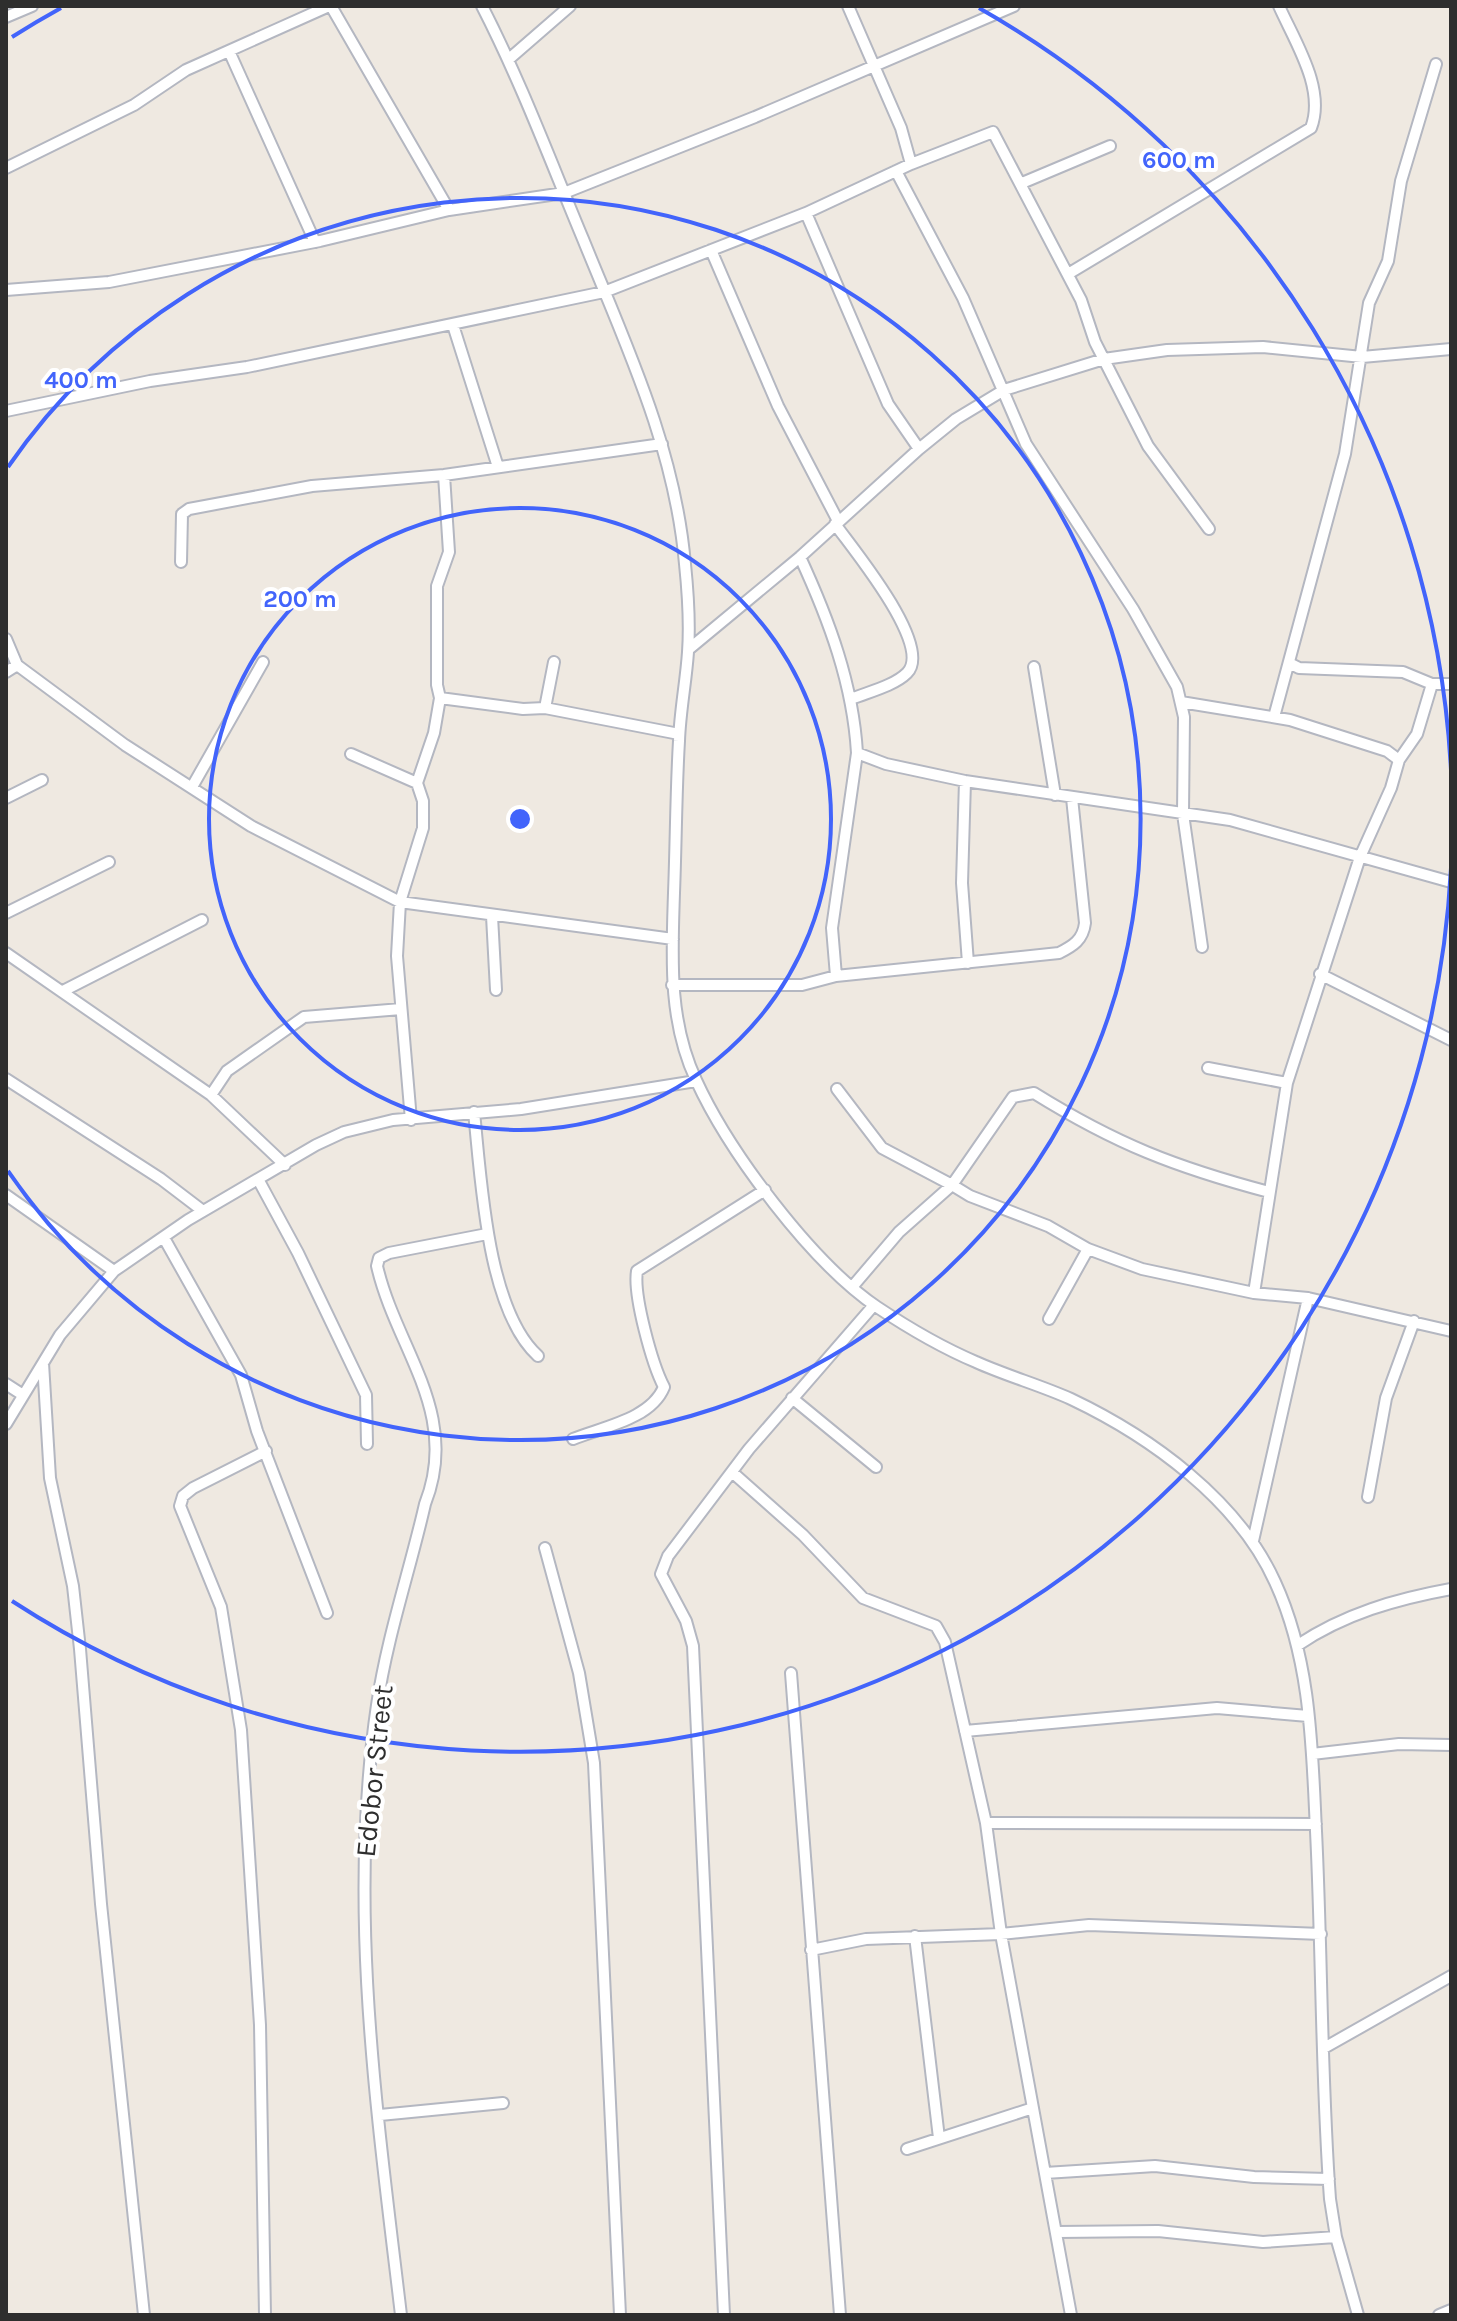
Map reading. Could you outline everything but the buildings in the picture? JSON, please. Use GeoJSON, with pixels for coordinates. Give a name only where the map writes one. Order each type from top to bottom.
{"type":"FeatureCollection","features":[{"type":"Feature","properties":{"kind":"street"},"geometry":{"type":"LineString","coordinates":[[6,17],[32,6]]}},
{"type":"Feature","properties":{"kind":"street"},"geometry":{"type":"LineString","coordinates":[[6,168],[134,105],[186,70],[330,6],[449,210]]}},
{"type":"Feature","properties":{"kind":"street"},"geometry":{"type":"LineString","coordinates":[[482,6],[535,114],[564,193],[640,374],[681,517],[689,649],[679,734],[672,985],[685,1052],[696,1081],[723,1129],[765,1190],[817,1252],[874,1305],[974,1361],[1065,1396],[1129,1431],[1194,1481],[1253,1541],[1275,1581],[1298,1645],[1308,1716],[1321,1934],[1329,2179],[1336,2237],[1358,2315]]}},
{"type":"Feature","properties":{"kind":"street"},"geometry":{"type":"LineString","coordinates":[[509,59],[570,6]]}},
{"type":"Feature","properties":{"kind":"street"},"geometry":{"type":"LineString","coordinates":[[6,290],[109,282],[315,242],[449,210],[564,193],[1014,6]]}},
{"type":"Feature","properties":{"kind":"street"},"geometry":{"type":"LineString","coordinates":[[1068,274],[1311,128],[1316,115],[1315,94],[1279,6]]}},
{"type":"Feature","properties":{"kind":"street"},"geometry":{"type":"LineString","coordinates":[[853,8],[901,128],[911,164]]}},
{"type":"Feature","properties":{"kind":"street"},"geometry":{"type":"LineString","coordinates":[[229,51],[315,242]]}},
{"type":"Feature","properties":{"kind":"street"},"geometry":{"type":"LineString","coordinates":[[1274,717],[1345,454],[1362,357],[1361,337],[1369,303],[1388,261],[1401,181],[1436,64]]}},
{"type":"Feature","properties":{"kind":"street"},"geometry":{"type":"LineString","coordinates":[[6,411],[150,381],[247,367],[604,292],[806,213],[911,164],[993,132],[1068,274],[1104,359],[1148,446],[1209,529]]}},
{"type":"Feature","properties":{"kind":"street"},"geometry":{"type":"LineString","coordinates":[[1022,183],[1110,146]]}},
{"type":"Feature","properties":{"kind":"street"},"geometry":{"type":"LineString","coordinates":[[896,171],[963,298],[1026,444],[1133,609],[1181,702],[1183,814],[1202,947]]}},
{"type":"Feature","properties":{"kind":"street"},"geometry":{"type":"LineString","coordinates":[[806,213],[888,404],[919,449]]}},
{"type":"Feature","properties":{"kind":"street"},"geometry":{"type":"LineString","coordinates":[[711,250],[778,406],[836,523],[898,613],[913,649],[908,673],[851,699]]}},
{"type":"Feature","properties":{"kind":"street"},"geometry":{"type":"LineString","coordinates":[[453,325],[498,467]]}},
{"type":"Feature","properties":{"kind":"street"},"geometry":{"type":"LineString","coordinates":[[689,649],[800,557],[919,449],[956,419],[1004,390],[1104,359],[1217,346],[1263,347],[1362,357],[1451,349]]}},
{"type":"Feature","properties":{"kind":"street"},"geometry":{"type":"LineString","coordinates":[[181,562],[182,514],[189,509],[312,486],[444,475],[662,444]]}},
{"type":"Feature","properties":{"kind":"street"},"geometry":{"type":"LineString","coordinates":[[411,1120],[397,956],[400,902],[423,828],[423,801],[417,783],[434,733],[440,698],[437,685],[437,586],[449,552],[444,475]]}},
{"type":"Feature","properties":{"kind":"street"},"geometry":{"type":"LineString","coordinates":[[800,557],[832,632],[851,699],[857,753],[832,928],[836,976]]}},
{"type":"Feature","properties":{"kind":"street"},"geometry":{"type":"LineString","coordinates":[[6,639],[17,665],[125,745],[251,826],[400,902],[673,939]]}},
{"type":"Feature","properties":{"kind":"street"},"geometry":{"type":"LineString","coordinates":[[192,787],[263,662]]}},
{"type":"Feature","properties":{"kind":"street"},"geometry":{"type":"LineString","coordinates":[[545,708],[554,662]]}},
{"type":"Feature","properties":{"kind":"street"},"geometry":{"type":"LineString","coordinates":[[1289,663],[1299,668],[1403,672],[1432,684],[1451,684]]}},
{"type":"Feature","properties":{"kind":"street"},"geometry":{"type":"LineString","coordinates":[[6,672],[17,665]]}},
{"type":"Feature","properties":{"kind":"street"},"geometry":{"type":"LineString","coordinates":[[1034,667],[1055,795]]}},
{"type":"Feature","properties":{"kind":"street"},"geometry":{"type":"LineString","coordinates":[[1254,1293],[1287,1083],[1360,857],[1391,788],[1399,760],[1417,734],[1432,684]]}},
{"type":"Feature","properties":{"kind":"street"},"geometry":{"type":"LineString","coordinates":[[440,698],[523,709],[545,708],[679,734]]}},
{"type":"Feature","properties":{"kind":"street"},"geometry":{"type":"LineString","coordinates":[[1181,702],[1274,717],[1387,751],[1399,760]]}},
{"type":"Feature","properties":{"kind":"street"},"geometry":{"type":"LineString","coordinates":[[857,753],[886,764],[965,781],[1287,833],[1451,882]]}},
{"type":"Feature","properties":{"kind":"street"},"geometry":{"type":"LineString","coordinates":[[351,754],[417,783]]}},
{"type":"Feature","properties":{"kind":"street"},"geometry":{"type":"LineString","coordinates":[[6,798],[42,780]]}},
{"type":"Feature","properties":{"kind":"street"},"geometry":{"type":"LineString","coordinates":[[965,781],[962,883],[968,963]]}},
{"type":"Feature","properties":{"kind":"street"},"geometry":{"type":"LineString","coordinates":[[672,985],[802,985],[836,976],[881,974],[1059,953],[1079,941],[1085,923],[1072,798]]}},
{"type":"Feature","properties":{"kind":"street"},"geometry":{"type":"LineString","coordinates":[[6,913],[109,862]]}},
{"type":"Feature","properties":{"kind":"street"},"geometry":{"type":"LineString","coordinates":[[492,916],[496,990]]}},
{"type":"Feature","properties":{"kind":"street"},"geometry":{"type":"LineString","coordinates":[[63,991],[202,920]]}},
{"type":"Feature","properties":{"kind":"street"},"geometry":{"type":"LineString","coordinates":[[6,953],[211,1095],[285,1165]]}},
{"type":"Feature","properties":{"kind":"street"},"geometry":{"type":"LineString","coordinates":[[1320,974],[1451,1040]]}},
{"type":"Feature","properties":{"kind":"street"},"geometry":{"type":"LineString","coordinates":[[211,1095],[227,1071],[304,1017],[401,1009]]}},
{"type":"Feature","properties":{"kind":"street"},"geometry":{"type":"LineString","coordinates":[[1208,1068],[1287,1083]]}},
{"type":"Feature","properties":{"kind":"street"},"geometry":{"type":"LineString","coordinates":[[6,1079],[161,1179],[203,1211]]}},
{"type":"Feature","properties":{"kind":"street"},"geometry":{"type":"LineString","coordinates":[[6,1424],[60,1335],[114,1271],[203,1211],[344,1132],[411,1120],[521,1109],[696,1081]]}},
{"type":"Feature","properties":{"kind":"street"},"geometry":{"type":"LineString","coordinates":[[837,1089],[882,1148],[970,1196],[1048,1226],[1088,1249],[1142,1269],[1254,1293],[1308,1298],[1451,1331]]}},
{"type":"Feature","properties":{"kind":"street"},"geometry":{"type":"LineString","coordinates":[[853,1286],[899,1232],[952,1185],[1013,1097],[1026,1092],[1034,1093],[1090,1128],[1148,1156],[1269,1192]]}},
{"type":"Feature","properties":{"kind":"street"},"geometry":{"type":"LineString","coordinates":[[474,1112],[487,1234],[517,1329],[525,1345],[538,1356]]}},
{"type":"Feature","properties":{"kind":"street"},"geometry":{"type":"LineString","coordinates":[[259,1181],[298,1253],[366,1395],[367,1444]]}},
{"type":"Feature","properties":{"kind":"street"},"geometry":{"type":"LineString","coordinates":[[573,1439],[640,1413],[658,1402],[664,1387],[656,1372],[638,1299],[637,1271],[765,1190]]}},
{"type":"Feature","properties":{"kind":"street"},"geometry":{"type":"LineString","coordinates":[[6,1195],[114,1271]]}},
{"type":"Feature","properties":{"kind":"street","name":"Edobor Street"},"geometry":{"type":"LineString","coordinates":[[401,2315],[365,1961],[363,1868],[378,1703],[425,1504],[434,1480],[436,1453],[423,1382],[377,1266],[379,1258],[389,1253],[487,1234]]}},
{"type":"Feature","properties":{"kind":"street"},"geometry":{"type":"LineString","coordinates":[[164,1238],[241,1375],[327,1613]]}},
{"type":"Feature","properties":{"kind":"street"},"geometry":{"type":"LineString","coordinates":[[1049,1319],[1088,1249]]}},
{"type":"Feature","properties":{"kind":"street"},"geometry":{"type":"LineString","coordinates":[[1253,1541],[1308,1298]]}},
{"type":"Feature","properties":{"kind":"street"},"geometry":{"type":"LineString","coordinates":[[724,2315],[693,1646],[686,1621],[661,1574],[668,1556],[732,1472],[874,1305]]}},
{"type":"Feature","properties":{"kind":"street"},"geometry":{"type":"LineString","coordinates":[[1368,1497],[1386,1398],[1414,1321]]}},
{"type":"Feature","properties":{"kind":"street"},"geometry":{"type":"LineString","coordinates":[[43,1363],[50,1478],[73,1586],[80,1649],[101,1904],[144,2315]]}},
{"type":"Feature","properties":{"kind":"street"},"geometry":{"type":"LineString","coordinates":[[6,1384],[23,1395]]}},
{"type":"Feature","properties":{"kind":"street"},"geometry":{"type":"LineString","coordinates":[[792,1398],[876,1467]]}},
{"type":"Feature","properties":{"kind":"street"},"geometry":{"type":"LineString","coordinates":[[265,2315],[259,2156],[260,2025],[241,1730],[221,1607],[180,1506],[183,1496],[193,1488],[266,1451]]}},
{"type":"Feature","properties":{"kind":"street"},"geometry":{"type":"LineString","coordinates":[[732,1472],[803,1535],[863,1598],[936,1626],[945,1642],[986,1823],[1001,1934],[1071,2315]]}},
{"type":"Feature","properties":{"kind":"street"},"geometry":{"type":"LineString","coordinates":[[545,1548],[579,1673],[594,1763],[620,2315]]}},
{"type":"Feature","properties":{"kind":"street"},"geometry":{"type":"LineString","coordinates":[[1298,1645],[1341,1620],[1397,1601],[1451,1589]]}},
{"type":"Feature","properties":{"kind":"street"},"geometry":{"type":"LineString","coordinates":[[791,1673],[840,2315]]}},
{"type":"Feature","properties":{"kind":"street"},"geometry":{"type":"LineString","coordinates":[[965,1731],[1192,1709],[1232,1708],[1308,1716]]}},
{"type":"Feature","properties":{"kind":"street"},"geometry":{"type":"LineString","coordinates":[[1312,1754],[1399,1744],[1451,1745]]}},
{"type":"Feature","properties":{"kind":"street"},"geometry":{"type":"LineString","coordinates":[[986,1823],[1316,1824]]}},
{"type":"Feature","properties":{"kind":"street"},"geometry":{"type":"LineString","coordinates":[[811,1950],[853,1940],[1001,1934],[1089,1925],[1321,1934]]}},
{"type":"Feature","properties":{"kind":"street"},"geometry":{"type":"LineString","coordinates":[[915,1936],[939,2138]]}},
{"type":"Feature","properties":{"kind":"street"},"geometry":{"type":"LineString","coordinates":[[1324,2048],[1451,1976]]}},
{"type":"Feature","properties":{"kind":"street"},"geometry":{"type":"LineString","coordinates":[[380,2115],[503,2103]]}},
{"type":"Feature","properties":{"kind":"street"},"geometry":{"type":"LineString","coordinates":[[907,2149],[1033,2108]]}},
{"type":"Feature","properties":{"kind":"street"},"geometry":{"type":"LineString","coordinates":[[1045,2173],[1155,2166],[1254,2177],[1329,2179]]}},
{"type":"Feature","properties":{"kind":"street"},"geometry":{"type":"LineString","coordinates":[[1057,2232],[1146,2230],[1263,2242],[1336,2237]]}},
{"type":"Feature","properties":{"kind":"street"},"geometry":{"type":"LineString","coordinates":[[1439,2315],[1451,2310]]}}]}
